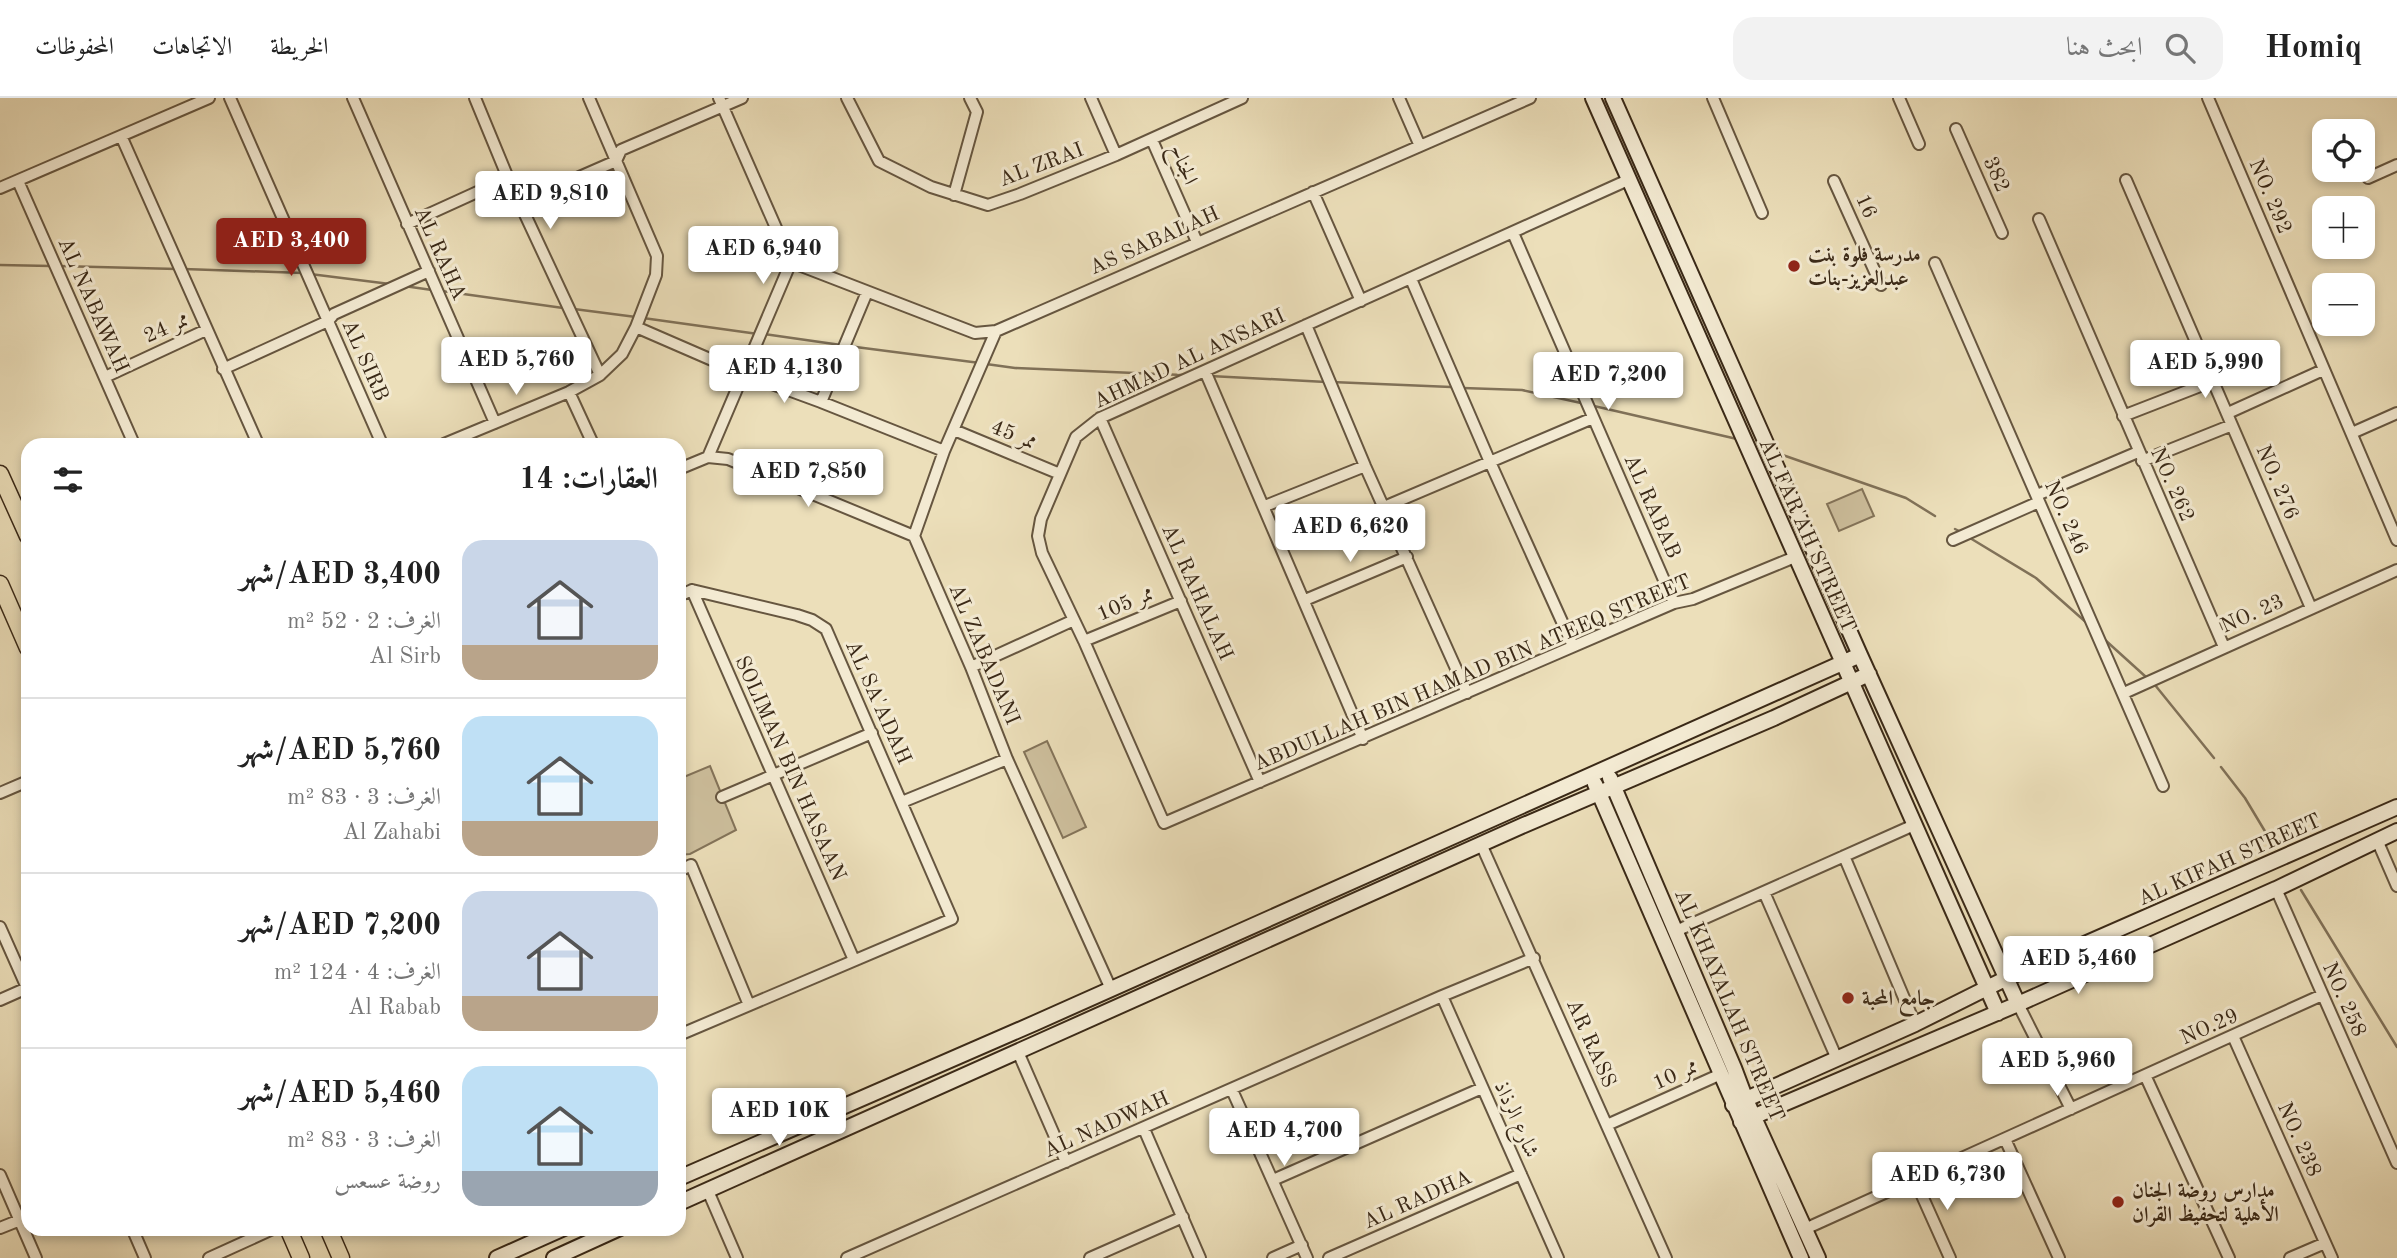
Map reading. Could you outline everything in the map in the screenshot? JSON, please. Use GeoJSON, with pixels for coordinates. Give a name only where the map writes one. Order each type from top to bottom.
{"type":"FeatureCollection","features":[{"type":"Feature","properties":{"kind":"main road"},"geometry":{"type":"LineString","coordinates":[[0,474],[21,520]]}},
{"type":"Feature","properties":{"kind":"main road"},"geometry":{"type":"LineString","coordinates":[[0,584],[21,632]]}},
{"type":"Feature","properties":{"kind":"main road"},"geometry":{"type":"LineString","coordinates":[[8,602],[21,625]]}},
{"type":"Feature","properties":{"kind":"main road"},"geometry":{"type":"LineString","coordinates":[[291,1236],[301,1258]]}},
{"type":"Feature","properties":{"kind":"main road"},"geometry":{"type":"LineString","coordinates":[[331,1236],[341,1258]]}},
{"type":"Feature","properties":{"kind":"street","name":"AL SIRB"},"geometry":{"type":"LineString","coordinates":[[230,98],[379,438]]}},
{"type":"Feature","properties":{"kind":"street","name":"AL RAHA"},"geometry":{"type":"LineString","coordinates":[[353,98],[495,423]]}},
{"type":"Feature","properties":{"kind":"street"},"geometry":{"type":"LineString","coordinates":[[475,98],[508,178],[600,375]]}},
{"type":"Feature","properties":{"kind":"street"},"geometry":{"type":"LineString","coordinates":[[459,438],[569,392],[600,375],[622,354],[636,327],[656,275],[657,256],[589,98]]}},
{"type":"Feature","properties":{"kind":"street"},"geometry":{"type":"LineString","coordinates":[[520,203],[616,161],[621,150],[721,102],[743,98]]}},
{"type":"Feature","properties":{"kind":"street","name":"AL ZRAI"},"geometry":{"type":"LineString","coordinates":[[847,98],[879,161],[914,179],[988,205],[1116,155],[1219,103],[1242,98]]}},
{"type":"Feature","properties":{"kind":"street"},"geometry":{"type":"LineString","coordinates":[[954,195],[977,112],[970,98]]}},
{"type":"Feature","properties":{"kind":"street"},"geometry":{"type":"LineString","coordinates":[[1091,98],[1116,155]]}},
{"type":"Feature","properties":{"kind":"street"},"geometry":{"type":"LineString","coordinates":[[1399,98],[1420,146]]}},
{"type":"Feature","properties":{"kind":"street","name":"AS SABALAH"},"geometry":{"type":"LineString","coordinates":[[791,262],[975,333],[996,331],[1530,98]]}},
{"type":"Feature","properties":{"kind":"street","name":"AL FAR'AH STREET"},"geometry":{"type":"LineString","coordinates":[[1593,98],[1998,1013]]}},
{"type":"Feature","properties":{"kind":"street","name":"AL FAR'AH STREET"},"geometry":{"type":"LineString","coordinates":[[1613,98],[2018,1004]]}},
{"type":"Feature","properties":{"kind":"street"},"geometry":{"type":"LineString","coordinates":[[1899,98],[1919,144]]}},
{"type":"Feature","properties":{"kind":"street","name":"NO. 292"},"geometry":{"type":"LineString","coordinates":[[2208,98],[2397,540]]}},
{"type":"Feature","properties":{"kind":"street"},"geometry":{"type":"LineString","coordinates":[[0,188],[122,138],[204,99]]}},
{"type":"Feature","properties":{"kind":"street"},"geometry":{"type":"LineString","coordinates":[[1718,99],[1762,213]]}},
{"type":"Feature","properties":{"kind":"street"},"geometry":{"type":"LineString","coordinates":[[708,457],[791,262],[721,102]]}},
{"type":"Feature","properties":{"kind":"street","name":"382"},"geometry":{"type":"LineString","coordinates":[[1956,130],[2002,233]]}},
{"type":"Feature","properties":{"kind":"street"},"geometry":{"type":"LineString","coordinates":[[122,138],[255,438]]}},
{"type":"Feature","properties":{"kind":"street","name":"الجناح"},"geometry":{"type":"LineString","coordinates":[[1152,139],[1197,242]]}},
{"type":"Feature","properties":{"kind":"street"},"geometry":{"type":"LineString","coordinates":[[2375,175],[2397,164]]}},
{"type":"Feature","properties":{"kind":"street"},"geometry":{"type":"LineString","coordinates":[[407,224],[508,178]]}},
{"type":"Feature","properties":{"kind":"street","name":"AHMAD AL ANSARI"},"geometry":{"type":"LineString","coordinates":[[1164,823],[1042,553],[1038,536],[1041,519],[1076,437],[1100,418],[1628,180]]}},
{"type":"Feature","properties":{"kind":"street","name":"NO. 276"},"geometry":{"type":"LineString","coordinates":[[2126,180],[2311,608]]}},
{"type":"Feature","properties":{"kind":"street","name":"AL NABAWAH"},"geometry":{"type":"LineString","coordinates":[[18,181],[131,438]]}},
{"type":"Feature","properties":{"kind":"street","name":"16"},"geometry":{"type":"LineString","coordinates":[[1834,181],[1881,285]]}},
{"type":"Feature","properties":{"kind":"street"},"geometry":{"type":"LineString","coordinates":[[1313,192],[1361,301]]}},
{"type":"Feature","properties":{"kind":"street","name":"NO. 262"},"geometry":{"type":"LineString","coordinates":[[2039,219],[2224,647]]}},
{"type":"Feature","properties":{"kind":"street","name":"AL RABAB"},"geometry":{"type":"LineString","coordinates":[[1513,233],[1674,603]]}},
{"type":"Feature","properties":{"kind":"street","name":"NO. 246"},"geometry":{"type":"LineString","coordinates":[[1935,263],[2163,786]]}},
{"type":"Feature","properties":{"kind":"street"},"geometry":{"type":"LineString","coordinates":[[223,369],[429,271]]}},
{"type":"Feature","properties":{"kind":"street"},"geometry":{"type":"LineString","coordinates":[[1411,279],[1573,646]]}},
{"type":"Feature","properties":{"kind":"street"},"geometry":{"type":"LineString","coordinates":[[821,402],[867,292]]}},
{"type":"Feature","properties":{"kind":"street"},"geometry":{"type":"LineString","coordinates":[[1306,325],[1467,693]]}},
{"type":"Feature","properties":{"kind":"street"},"geometry":{"type":"LineString","coordinates":[[636,327],[742,373],[944,451]]}},
{"type":"Feature","properties":{"kind":"street","name":"ممر 24"},"geometry":{"type":"LineString","coordinates":[[104,377],[206,330]]}},
{"type":"Feature","properties":{"kind":"street"},"geometry":{"type":"LineString","coordinates":[[686,466],[708,457],[727,458],[914,536],[944,451],[996,331]]}},
{"type":"Feature","properties":{"kind":"street"},"geometry":{"type":"LineString","coordinates":[[2228,413],[2323,370]]}},
{"type":"Feature","properties":{"kind":"street"},"geometry":{"type":"LineString","coordinates":[[1205,371],[1363,739]]}},
{"type":"Feature","properties":{"kind":"street"},"geometry":{"type":"LineString","coordinates":[[2123,416],[2213,381]]}},
{"type":"Feature","properties":{"kind":"street"},"geometry":{"type":"LineString","coordinates":[[569,392],[590,438]]}},
{"type":"Feature","properties":{"kind":"street"},"geometry":{"type":"LineString","coordinates":[[2352,433],[2397,413]]}},
{"type":"Feature","properties":{"kind":"street","name":"AL RAHALAH"},"geometry":{"type":"LineString","coordinates":[[1100,418],[1260,782]]}},
{"type":"Feature","properties":{"kind":"street"},"geometry":{"type":"LineString","coordinates":[[1384,507],[1593,418]]}},
{"type":"Feature","properties":{"kind":"street"},"geometry":{"type":"LineString","coordinates":[[1952,540],[2038,498],[2232,425]]}},
{"type":"Feature","properties":{"kind":"street","name":"ممر 45"},"geometry":{"type":"LineString","coordinates":[[954,430],[1059,474]]}},
{"type":"Feature","properties":{"kind":"street"},"geometry":{"type":"LineString","coordinates":[[1265,506],[1366,466]]}},
{"type":"Feature","properties":{"kind":"street","name":"AL ZABADANI"},"geometry":{"type":"LineString","coordinates":[[914,536],[971,667],[1007,760],[1111,989]]}},
{"type":"Feature","properties":{"kind":"street","name":"ABDULLAH BIN HAMAD BIN ATEEQ STREET"},"geometry":{"type":"LineString","coordinates":[[1164,823],[1674,603],[1692,599],[1795,556]]}},
{"type":"Feature","properties":{"kind":"street"},"geometry":{"type":"LineString","coordinates":[[1305,600],[1407,557]]}},
{"type":"Feature","properties":{"kind":"street","name":"NO. 23"},"geometry":{"type":"LineString","coordinates":[[2124,693],[2397,570]]}},
{"type":"Feature","properties":{"kind":"street"},"geometry":{"type":"LineString","coordinates":[[686,593],[692,590]]}},
{"type":"Feature","properties":{"kind":"street","name":"AL SA'ADAH"},"geometry":{"type":"LineString","coordinates":[[692,590],[797,615],[826,629],[872,733],[952,919],[854,960]]}},
{"type":"Feature","properties":{"kind":"street","name":"SOLIMAN BIN HASAAN"},"geometry":{"type":"LineString","coordinates":[[692,590],[854,960]]}},
{"type":"Feature","properties":{"kind":"street","name":"ممر 105"},"geometry":{"type":"LineString","coordinates":[[1084,641],[1181,601]]}},
{"type":"Feature","properties":{"kind":"street"},"geometry":{"type":"LineString","coordinates":[[971,667],[1074,620]]}},
{"type":"Feature","properties":{"kind":"street"},"geometry":{"type":"LineString","coordinates":[[686,1175],[1111,989],[1860,655]]}},
{"type":"Feature","properties":{"kind":"street"},"geometry":{"type":"LineString","coordinates":[[686,1200],[1613,785],[1869,674]]}},
{"type":"Feature","properties":{"kind":"street"},"geometry":{"type":"LineString","coordinates":[[1810,678],[1832,676],[1835,680],[1835,685],[1821,696]]}},
{"type":"Feature","properties":{"kind":"street"},"geometry":{"type":"LineString","coordinates":[[722,797],[872,733]]}},
{"type":"Feature","properties":{"kind":"street"},"geometry":{"type":"LineString","coordinates":[[902,802],[1007,760]]}},
{"type":"Feature","properties":{"kind":"street","name":"AL KHAYALAH STREET"},"geometry":{"type":"LineString","coordinates":[[1606,768],[1676,931],[1726,1073]]}},
{"type":"Feature","properties":{"kind":"street","name":"AL KHAYALAH STREET"},"geometry":{"type":"LineString","coordinates":[[1590,775],[1747,1120],[1818,1258]]}},
{"type":"Feature","properties":{"kind":"street"},"geometry":{"type":"LineString","coordinates":[[0,793],[21,784]]}},
{"type":"Feature","properties":{"kind":"street","name":"AL KIFAH STREET"},"geometry":{"type":"LineString","coordinates":[[1740,1102],[1916,1024],[2007,978],[2397,807]]}},
{"type":"Feature","properties":{"kind":"street"},"geometry":{"type":"LineString","coordinates":[[1609,818],[1612,811],[1616,810],[1627,816]]}},
{"type":"Feature","properties":{"kind":"street"},"geometry":{"type":"LineString","coordinates":[[1676,931],[1914,825]]}},
{"type":"Feature","properties":{"kind":"street"},"geometry":{"type":"LineString","coordinates":[[1747,1120],[1998,1013],[2276,889],[2397,831]]}},
{"type":"Feature","properties":{"kind":"street"},"geometry":{"type":"LineString","coordinates":[[2378,840],[2397,886]]}},
{"type":"Feature","properties":{"kind":"street","name":"AR RASS"},"geometry":{"type":"LineString","coordinates":[[1481,844],[1534,958],[1665,1258]]}},
{"type":"Feature","properties":{"kind":"street"},"geometry":{"type":"LineString","coordinates":[[1844,856],[1916,1024]]}},
{"type":"Feature","properties":{"kind":"street"},"geometry":{"type":"LineString","coordinates":[[686,868],[691,866],[749,1005]]}},
{"type":"Feature","properties":{"kind":"street","name":"NO. 258"},"geometry":{"type":"LineString","coordinates":[[2276,889],[2397,1163]]}},
{"type":"Feature","properties":{"kind":"street"},"geometry":{"type":"LineString","coordinates":[[1764,892],[1837,1059]]}},
{"type":"Feature","properties":{"kind":"street"},"geometry":{"type":"LineString","coordinates":[[0,927],[21,975]]}},
{"type":"Feature","properties":{"kind":"street","name":"AL NADWAH"},"geometry":{"type":"LineString","coordinates":[[847,1258],[1534,958]]}},
{"type":"Feature","properties":{"kind":"street"},"geometry":{"type":"LineString","coordinates":[[686,1032],[854,960]]}},
{"type":"Feature","properties":{"kind":"street"},"geometry":{"type":"LineString","coordinates":[[2024,971],[2014,986],[2019,998],[2035,996]]}},
{"type":"Feature","properties":{"kind":"street"},"geometry":{"type":"LineString","coordinates":[[0,999],[21,991]]}},
{"type":"Feature","properties":{"kind":"street","name":"NO.29"},"geometry":{"type":"LineString","coordinates":[[1805,1230],[2322,995]]}},
{"type":"Feature","properties":{"kind":"street","name":"شارع الرذاذ"},"geometry":{"type":"LineString","coordinates":[[1442,996],[1558,1258]]}},
{"type":"Feature","properties":{"kind":"street"},"geometry":{"type":"LineString","coordinates":[[1966,1000],[1983,1000],[1988,1012],[1975,1023]]}},
{"type":"Feature","properties":{"kind":"street"},"geometry":{"type":"LineString","coordinates":[[2018,1004],[2071,1109]]}},
{"type":"Feature","properties":{"kind":"street","name":"NO. 238"},"geometry":{"type":"LineString","coordinates":[[2233,1036],[2332,1258]]}},
{"type":"Feature","properties":{"kind":"street"},"geometry":{"type":"LineString","coordinates":[[1018,1052],[1066,1162]]}},
{"type":"Feature","properties":{"kind":"street","name":"ممر 10"},"geometry":{"type":"LineString","coordinates":[[1607,1125],[1726,1073]]}},
{"type":"Feature","properties":{"kind":"street"},"geometry":{"type":"LineString","coordinates":[[2146,1076],[2229,1258]]}},
{"type":"Feature","properties":{"kind":"street"},"geometry":{"type":"LineString","coordinates":[[1273,1180],[1482,1088]]}},
{"type":"Feature","properties":{"kind":"street"},"geometry":{"type":"LineString","coordinates":[[1232,1090],[1307,1258]]}},
{"type":"Feature","properties":{"kind":"street"},"geometry":{"type":"LineString","coordinates":[[795,1126],[795,1140],[804,1146]]}},
{"type":"Feature","properties":{"kind":"street"},"geometry":{"type":"LineString","coordinates":[[1144,1129],[1200,1258]]}},
{"type":"Feature","properties":{"kind":"street"},"geometry":{"type":"LineString","coordinates":[[768,1138],[780,1142],[781,1151],[776,1159]]}},
{"type":"Feature","properties":{"kind":"street"},"geometry":{"type":"LineString","coordinates":[[2005,1139],[2059,1258]]}},
{"type":"Feature","properties":{"kind":"street","name":"AL KHAYALAH STREET"},"geometry":{"type":"LineString","coordinates":[[1762,1151],[1801,1258]]}},
{"type":"Feature","properties":{"kind":"street","name":"AL RADHA"},"geometry":{"type":"LineString","coordinates":[[1329,1258],[1521,1174]]}},
{"type":"Feature","properties":{"kind":"street"},"geometry":{"type":"LineString","coordinates":[[0,1175],[20,1220],[0,1228]]}},
{"type":"Feature","properties":{"kind":"street"},"geometry":{"type":"LineString","coordinates":[[1915,1180],[1950,1258]]}},
{"type":"Feature","properties":{"kind":"street"},"geometry":{"type":"LineString","coordinates":[[708,1191],[737,1258]]}},
{"type":"Feature","properties":{"kind":"street"},"geometry":{"type":"LineString","coordinates":[[1090,1258],[1183,1217]]}},
{"type":"Feature","properties":{"kind":"street"},"geometry":{"type":"LineString","coordinates":[[27,1236],[36,1258]]}},
{"type":"Feature","properties":{"kind":"street"},"geometry":{"type":"LineString","coordinates":[[135,1236],[145,1258]]}},
{"type":"Feature","properties":{"kind":"street"},"geometry":{"type":"LineString","coordinates":[[209,1258],[257,1236]]}},
{"type":"Feature","properties":{"kind":"street"},"geometry":{"type":"LineString","coordinates":[[498,1258],[546,1236]]}},
{"type":"Feature","properties":{"kind":"street"},"geometry":{"type":"LineString","coordinates":[[554,1258],[585,1252],[608,1236]]}},
{"type":"Feature","properties":{"kind":"street"},"geometry":{"type":"LineString","coordinates":[[2290,1258],[2325,1243]]}},
{"type":"Feature","properties":{"kind":"street"},"geometry":{"type":"LineString","coordinates":[[1273,1258],[1302,1245]]}},
{"type":"Feature","properties":{"kind":"shaded area"},"geometry":{"type":"Polygon","coordinates":[[[1862,489],[1874,516],[1839,531],[1827,504],[1862,489]]]}},
{"type":"Feature","properties":{"kind":"shaded area"},"geometry":{"type":"Polygon","coordinates":[[[1047,741],[1086,827],[1063,838],[1024,752],[1047,741]]]}},
{"type":"Feature","properties":{"kind":"shaded area"},"geometry":{"type":"Polygon","coordinates":[[[710,766],[736,830],[686,854],[686,776],[710,766]]]}},
{"type":"Feature","properties":{"kind":"waterway"},"geometry":{"type":"LineString","coordinates":[[0,265],[51,266]]}},
{"type":"Feature","properties":{"kind":"waterway"},"geometry":{"type":"LineString","coordinates":[[58,266],[177,269]]}},
{"type":"Feature","properties":{"kind":"waterway"},"geometry":{"type":"LineString","coordinates":[[184,269],[303,273]]}},
{"type":"Feature","properties":{"kind":"waterway"},"geometry":{"type":"LineString","coordinates":[[310,274],[390,284]]}},
{"type":"Feature","properties":{"kind":"waterway"},"geometry":{"type":"LineString","coordinates":[[404,286],[432,290]]}},
{"type":"Feature","properties":{"kind":"waterway"},"geometry":{"type":"LineString","coordinates":[[442,291],[563,308]]}},
{"type":"Feature","properties":{"kind":"waterway"},"geometry":{"type":"LineString","coordinates":[[574,309],[636,317]]}},
{"type":"Feature","properties":{"kind":"waterway"},"geometry":{"type":"LineString","coordinates":[[643,318],[758,334]]}},
{"type":"Feature","properties":{"kind":"waterway"},"geometry":{"type":"LineString","coordinates":[[764,334],[841,345]]}},
{"type":"Feature","properties":{"kind":"waterway"},"geometry":{"type":"LineString","coordinates":[[848,346],[980,363]]}},
{"type":"Feature","properties":{"kind":"waterway"},"geometry":{"type":"LineString","coordinates":[[986,364],[1015,368],[1182,375]]}},
{"type":"Feature","properties":{"kind":"waterway"},"geometry":{"type":"LineString","coordinates":[[1210,376],[1326,382]]}},
{"type":"Feature","properties":{"kind":"waterway"},"geometry":{"type":"LineString","coordinates":[[1332,382],[1451,387]]}},
{"type":"Feature","properties":{"kind":"waterway"},"geometry":{"type":"LineString","coordinates":[[1463,388],[1522,390],[1581,403]]}},
{"type":"Feature","properties":{"kind":"waterway"},"geometry":{"type":"LineString","coordinates":[[1594,406],[1737,439]]}},
{"type":"Feature","properties":{"kind":"waterway"},"geometry":{"type":"LineString","coordinates":[[1777,453],[1906,498],[1935,516]]}},
{"type":"Feature","properties":{"kind":"waterway"},"geometry":{"type":"LineString","coordinates":[[1955,529],[1959,531]]}},
{"type":"Feature","properties":{"kind":"waterway"},"geometry":{"type":"LineString","coordinates":[[1970,538],[2036,578],[2088,624]]}},
{"type":"Feature","properties":{"kind":"waterway"},"geometry":{"type":"LineString","coordinates":[[2104,639],[2146,677]]}},
{"type":"Feature","properties":{"kind":"waterway"},"geometry":{"type":"LineString","coordinates":[[2155,685],[2214,758]]}},
{"type":"Feature","properties":{"kind":"waterway"},"geometry":{"type":"LineString","coordinates":[[2221,767],[2245,798],[2275,848]]}},
{"type":"Feature","properties":{"kind":"waterway"},"geometry":{"type":"LineString","coordinates":[[2301,890],[2397,1047]]}},
{"type":"Feature","properties":{"kind":"place","name":"مدرسة فلوة بنت عبدالعزيز-بنات"},"geometry":{"type":"Point","coordinates":[1794,266]}},
{"type":"Feature","properties":{"kind":"place","name":"جامع المحبة"},"geometry":{"type":"Point","coordinates":[1848,998]}},
{"type":"Feature","properties":{"kind":"place","name":"مدارس روضة الجنان الأهلية لتحفيظ القران"},"geometry":{"type":"Point","coordinates":[2118,1202]}}]}
